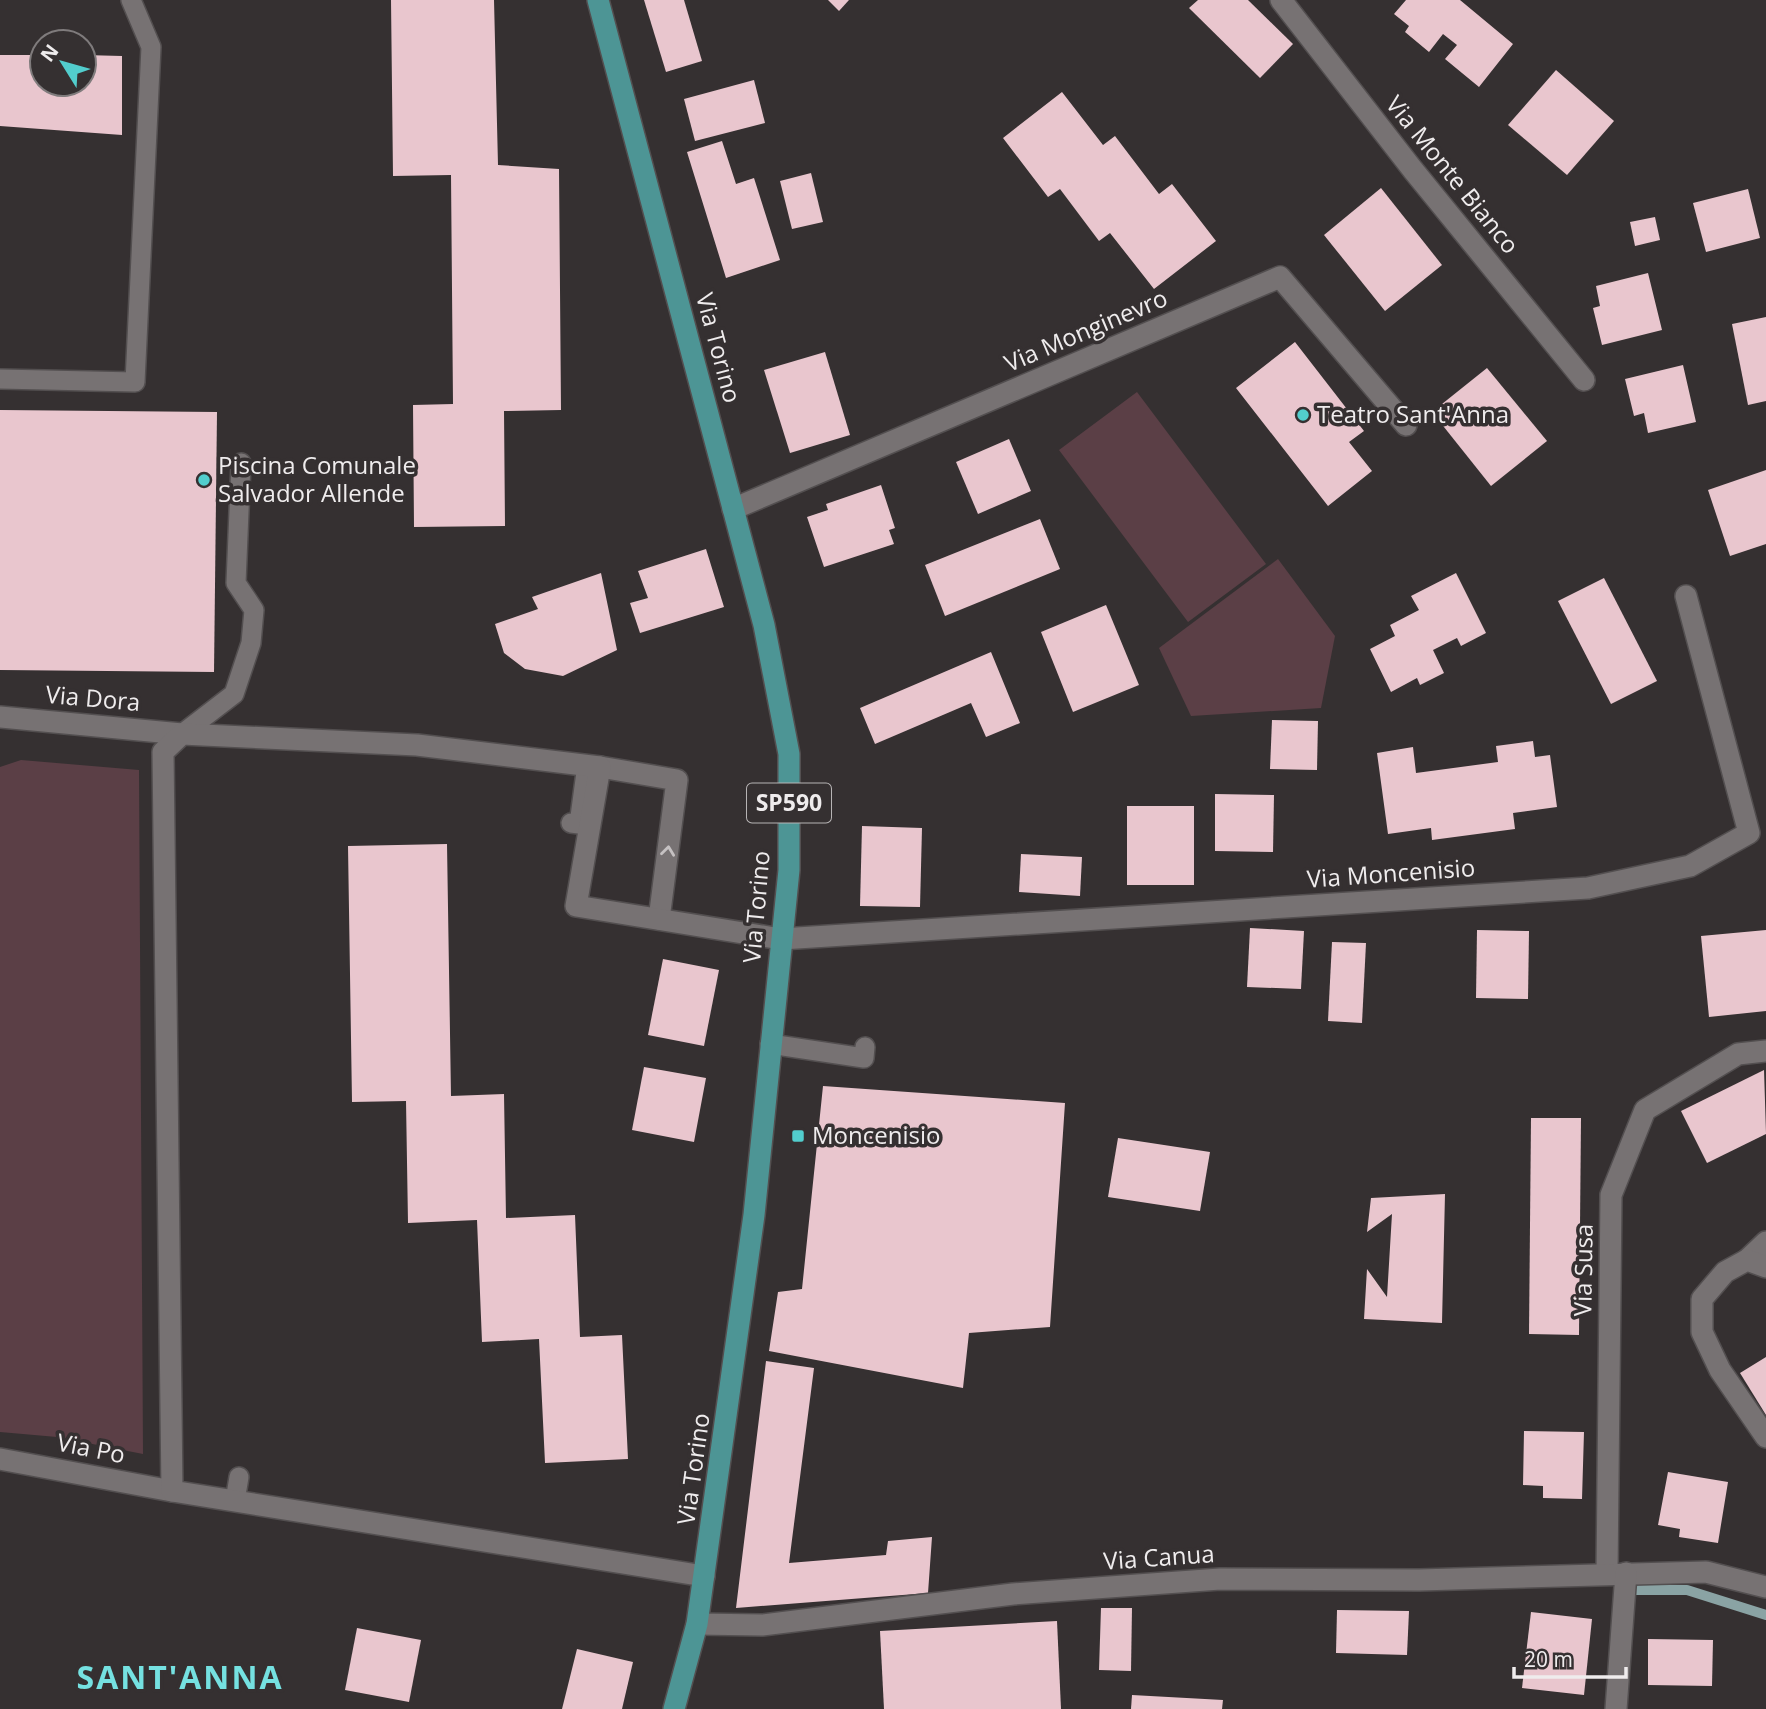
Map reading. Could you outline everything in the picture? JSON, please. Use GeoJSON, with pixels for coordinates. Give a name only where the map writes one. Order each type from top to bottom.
{"type":"FeatureCollection","features":[{"type":"Feature","properties":{"kind":"main road","name":"Via Torino"},"geometry":{"type":"LineString","coordinates":[[598,0],[764,625],[789,754],[789,870],[752,1228],[697,1624],[674,1709]]}},
{"type":"Feature","properties":{"kind":"street","name":"Via Monte Bianco"},"geometry":{"type":"LineString","coordinates":[[1281,0],[1413,170],[1584,380]]}},
{"type":"Feature","properties":{"kind":"street","name":"Via Monginevro"},"geometry":{"type":"LineString","coordinates":[[733,509],[1280,277],[1406,425]]}},
{"type":"Feature","properties":{"kind":"street","name":"Via Moncenisio"},"geometry":{"type":"LineString","coordinates":[[781,939],[1588,888],[1690,866],[1749,833],[1686,596]]}},
{"type":"Feature","properties":{"kind":"street","name":"Via Dora"},"geometry":{"type":"LineString","coordinates":[[0,717],[182,734],[417,744],[593,766],[677,780],[659,919]]}},
{"type":"Feature","properties":{"kind":"street"},"geometry":{"type":"LineString","coordinates":[[172,1491],[163,751],[182,734]]}},
{"type":"Feature","properties":{"kind":"street"},"geometry":{"type":"LineString","coordinates":[[593,766],[576,906],[781,939]]}},
{"type":"Feature","properties":{"kind":"street","name":"Via Susa"},"geometry":{"type":"LineString","coordinates":[[1616,1573],[1611,1195],[1644,1110],[1738,1054],[1766,1051]]}},
{"type":"Feature","properties":{"kind":"street"},"geometry":{"type":"LineString","coordinates":[[1766,1242],[1756,1263],[1726,1272],[1702,1298],[1702,1332],[1720,1370],[1766,1437]]}},
{"type":"Feature","properties":{"kind":"street","name":"Via Po"},"geometry":{"type":"LineString","coordinates":[[0,1459],[172,1491],[704,1576]]}},
{"type":"Feature","properties":{"kind":"street","name":"Via Canua"},"geometry":{"type":"LineString","coordinates":[[697,1624],[762,1625],[1013,1594],[1220,1579],[1419,1580],[1706,1572],[1766,1587]]}},
{"type":"Feature","properties":{"kind":"street"},"geometry":{"type":"LineString","coordinates":[[1616,1573],[1616,1709]]}},
{"type":"Feature","properties":{"kind":"lane"},"geometry":{"type":"LineString","coordinates":[[0,379],[135,382],[151,47],[131,0]]}},
{"type":"Feature","properties":{"kind":"lane"},"geometry":{"type":"LineString","coordinates":[[182,734],[234,694],[251,643],[254,610],[236,583],[242,463]]}},
{"type":"Feature","properties":{"kind":"lane"},"geometry":{"type":"LineString","coordinates":[[571,823],[579,824],[593,766]]}},
{"type":"Feature","properties":{"kind":"lane"},"geometry":{"type":"LineString","coordinates":[[770,1044],[864,1058],[865,1047]]}},
{"type":"Feature","properties":{"kind":"lane"},"geometry":{"type":"LineString","coordinates":[[235,1501],[239,1477]]}},
{"type":"Feature","properties":{"kind":"shaded area"},"geometry":{"type":"Polygon","coordinates":[[[1137,392],[1266,564],[1188,622],[1059,450],[1137,392]]]}},
{"type":"Feature","properties":{"kind":"shaded area"},"geometry":{"type":"Polygon","coordinates":[[[1278,559],[1335,636],[1321,708],[1191,716],[1159,648],[1278,559]]]}},
{"type":"Feature","properties":{"kind":"shaded area"},"geometry":{"type":"Polygon","coordinates":[[[21,760],[139,770],[143,1454],[57,1437],[0,1432],[0,767],[21,760]]]}},
{"type":"Feature","properties":{"kind":"building"},"geometry":{"type":"Polygon","coordinates":[[[391,0],[494,0],[498,165],[559,169],[561,410],[504,411],[505,526],[414,527],[413,405],[453,404],[451,175],[393,176],[391,0]]]}},
{"type":"Feature","properties":{"kind":"building"},"geometry":{"type":"Polygon","coordinates":[[[644,0],[684,0],[702,61],[666,72],[644,0]]]}},
{"type":"Feature","properties":{"kind":"building"},"geometry":{"type":"Polygon","coordinates":[[[828,0],[849,0],[839,11],[828,0]]]}},
{"type":"Feature","properties":{"kind":"building"},"geometry":{"type":"Polygon","coordinates":[[[1198,0],[1248,0],[1293,44],[1260,78],[1189,8],[1198,0]]]}},
{"type":"Feature","properties":{"kind":"building"},"geometry":{"type":"Polygon","coordinates":[[[1406,0],[1460,0],[1513,44],[1479,87],[1445,59],[1457,45],[1443,34],[1429,52],[1405,32],[1409,26],[1394,14],[1406,0]]]}},
{"type":"Feature","properties":{"kind":"building"},"geometry":{"type":"Polygon","coordinates":[[[0,55],[28,55],[28,98],[98,98],[98,55],[122,56],[122,135],[0,126],[0,55]]]}},
{"type":"Feature","properties":{"kind":"building"},"geometry":{"type":"Polygon","coordinates":[[[1556,70],[1614,121],[1567,175],[1508,125],[1556,70]]]}},
{"type":"Feature","properties":{"kind":"building"},"geometry":{"type":"Polygon","coordinates":[[[754,80],[765,123],[695,141],[684,99],[754,80]]]}},
{"type":"Feature","properties":{"kind":"building"},"geometry":{"type":"Polygon","coordinates":[[[1062,92],[1103,145],[1115,136],[1159,194],[1172,184],[1216,241],[1154,289],[1110,233],[1099,241],[1060,189],[1048,197],[1003,138],[1062,92]]]}},
{"type":"Feature","properties":{"kind":"building"},"geometry":{"type":"Polygon","coordinates":[[[722,141],[736,184],[754,178],[780,260],[726,278],[687,152],[722,141]]]}},
{"type":"Feature","properties":{"kind":"building"},"geometry":{"type":"Polygon","coordinates":[[[811,173],[823,222],[792,229],[780,181],[811,173]]]}},
{"type":"Feature","properties":{"kind":"building"},"geometry":{"type":"Polygon","coordinates":[[[1381,188],[1442,265],[1385,311],[1324,235],[1381,188]]]}},
{"type":"Feature","properties":{"kind":"building"},"geometry":{"type":"Polygon","coordinates":[[[1748,189],[1760,238],[1706,252],[1693,203],[1748,189]]]}},
{"type":"Feature","properties":{"kind":"building"},"geometry":{"type":"Polygon","coordinates":[[[1655,217],[1660,240],[1635,246],[1630,222],[1655,217]]]}},
{"type":"Feature","properties":{"kind":"building"},"geometry":{"type":"Polygon","coordinates":[[[1648,273],[1662,330],[1602,345],[1593,308],[1600,306],[1596,286],[1648,273]]]}},
{"type":"Feature","properties":{"kind":"building"},"geometry":{"type":"Polygon","coordinates":[[[1766,317],[1766,401],[1748,405],[1732,324],[1766,317]]]}},
{"type":"Feature","properties":{"kind":"building"},"geometry":{"type":"Polygon","coordinates":[[[1295,342],[1364,431],[1349,442],[1372,471],[1328,506],[1236,388],[1295,342]]]}},
{"type":"Feature","properties":{"kind":"building"},"geometry":{"type":"Polygon","coordinates":[[[825,352],[850,435],[790,453],[764,370],[825,352]]]}},
{"type":"Feature","properties":{"kind":"building"},"geometry":{"type":"Polygon","coordinates":[[[1683,365],[1696,422],[1648,433],[1644,413],[1634,416],[1625,379],[1683,365]]]}},
{"type":"Feature","properties":{"kind":"building"},"geometry":{"type":"Polygon","coordinates":[[[1487,368],[1547,441],[1491,486],[1432,412],[1487,368]]]}},
{"type":"Feature","properties":{"kind":"building"},"geometry":{"type":"Polygon","coordinates":[[[0,410],[217,412],[214,672],[0,670],[0,410]]]}},
{"type":"Feature","properties":{"kind":"building"},"geometry":{"type":"Polygon","coordinates":[[[1009,439],[1031,491],[978,514],[956,462],[1009,439]]]}},
{"type":"Feature","properties":{"kind":"building"},"geometry":{"type":"Polygon","coordinates":[[[1766,470],[1766,544],[1730,556],[1708,490],[1766,470]]]}},
{"type":"Feature","properties":{"kind":"building"},"geometry":{"type":"Polygon","coordinates":[[[881,485],[895,528],[889,530],[894,544],[824,567],[807,517],[828,510],[826,504],[881,485]]]}},
{"type":"Feature","properties":{"kind":"building"},"geometry":{"type":"Polygon","coordinates":[[[1040,519],[1060,569],[945,616],[925,565],[1040,519]]]}},
{"type":"Feature","properties":{"kind":"building"},"geometry":{"type":"Polygon","coordinates":[[[706,549],[724,607],[640,633],[630,603],[648,598],[638,571],[706,549]]]}},
{"type":"Feature","properties":{"kind":"building"},"geometry":{"type":"Polygon","coordinates":[[[601,573],[617,650],[563,676],[525,669],[504,653],[495,624],[538,609],[532,597],[601,573]]]}},
{"type":"Feature","properties":{"kind":"building"},"geometry":{"type":"Polygon","coordinates":[[[1456,573],[1486,633],[1461,646],[1457,638],[1433,650],[1444,673],[1420,685],[1417,678],[1391,692],[1370,649],[1395,636],[1390,625],[1419,610],[1411,596],[1456,573]]]}},
{"type":"Feature","properties":{"kind":"building"},"geometry":{"type":"Polygon","coordinates":[[[1604,578],[1657,681],[1611,704],[1558,601],[1604,578]]]}},
{"type":"Feature","properties":{"kind":"building"},"geometry":{"type":"Polygon","coordinates":[[[1106,605],[1139,685],[1073,712],[1041,632],[1106,605]]]}},
{"type":"Feature","properties":{"kind":"building"},"geometry":{"type":"Polygon","coordinates":[[[991,652],[1020,723],[986,737],[971,703],[875,744],[860,708],[991,652]]]}},
{"type":"Feature","properties":{"kind":"building"},"geometry":{"type":"Polygon","coordinates":[[[1272,720],[1318,721],[1317,770],[1270,769],[1272,720]]]}},
{"type":"Feature","properties":{"kind":"building"},"geometry":{"type":"Polygon","coordinates":[[[1533,741],[1535,757],[1550,755],[1557,807],[1513,813],[1515,829],[1432,840],[1431,828],[1388,834],[1377,753],[1413,747],[1416,773],[1498,762],[1496,746],[1533,741]]]}},
{"type":"Feature","properties":{"kind":"building"},"geometry":{"type":"Polygon","coordinates":[[[1215,794],[1274,795],[1273,852],[1215,851],[1215,794]]]}},
{"type":"Feature","properties":{"kind":"building"},"geometry":{"type":"Polygon","coordinates":[[[1127,806],[1194,806],[1194,885],[1127,885],[1127,806]]]}},
{"type":"Feature","properties":{"kind":"building"},"geometry":{"type":"Polygon","coordinates":[[[862,826],[922,828],[920,907],[860,906],[862,826]]]}},
{"type":"Feature","properties":{"kind":"building"},"geometry":{"type":"Polygon","coordinates":[[[447,844],[451,1096],[504,1094],[506,1218],[575,1215],[580,1337],[622,1335],[628,1459],[545,1463],[539,1339],[482,1342],[477,1220],[408,1223],[406,1101],[352,1102],[348,846],[447,844]]]}},
{"type":"Feature","properties":{"kind":"building"},"geometry":{"type":"Polygon","coordinates":[[[1021,854],[1082,857],[1080,896],[1019,892],[1021,854]]]}},
{"type":"Feature","properties":{"kind":"building"},"geometry":{"type":"Polygon","coordinates":[[[1250,928],[1304,931],[1301,989],[1247,987],[1250,928]]]}},
{"type":"Feature","properties":{"kind":"building"},"geometry":{"type":"Polygon","coordinates":[[[1477,930],[1529,931],[1528,999],[1476,998],[1477,930]]]}},
{"type":"Feature","properties":{"kind":"building"},"geometry":{"type":"Polygon","coordinates":[[[1766,930],[1766,1011],[1709,1017],[1701,936],[1766,930]]]}},
{"type":"Feature","properties":{"kind":"building"},"geometry":{"type":"Polygon","coordinates":[[[1332,942],[1366,943],[1362,1023],[1328,1021],[1332,942]]]}},
{"type":"Feature","properties":{"kind":"building"},"geometry":{"type":"Polygon","coordinates":[[[663,959],[719,970],[704,1046],[648,1035],[663,959]]]}},
{"type":"Feature","properties":{"kind":"building"},"geometry":{"type":"Polygon","coordinates":[[[644,1067],[706,1078],[694,1142],[632,1130],[644,1067]]]}},
{"type":"Feature","properties":{"kind":"building"},"geometry":{"type":"Polygon","coordinates":[[[1764,1070],[1766,1134],[1707,1163],[1681,1111],[1764,1070]]]}},
{"type":"Feature","properties":{"kind":"building"},"geometry":{"type":"Polygon","coordinates":[[[823,1086],[1065,1103],[1050,1327],[969,1333],[963,1388],[769,1351],[778,1292],[802,1289],[823,1086]]]}},
{"type":"Feature","properties":{"kind":"building"},"geometry":{"type":"Polygon","coordinates":[[[1531,1118],[1581,1118],[1579,1335],[1529,1334],[1531,1118]]]}},
{"type":"Feature","properties":{"kind":"building"},"geometry":{"type":"Polygon","coordinates":[[[1118,1138],[1210,1152],[1200,1211],[1108,1197],[1118,1138]]]}},
{"type":"Feature","properties":{"kind":"building"},"geometry":{"type":"Polygon","coordinates":[[[1445,1194],[1442,1323],[1364,1319],[1367,1269],[1387,1297],[1392,1214],[1367,1232],[1371,1198],[1445,1194]]]}},
{"type":"Feature","properties":{"kind":"building"},"geometry":{"type":"Polygon","coordinates":[[[1766,1357],[1766,1415],[1740,1373],[1766,1357]]]}},
{"type":"Feature","properties":{"kind":"building"},"geometry":{"type":"Polygon","coordinates":[[[766,1361],[814,1368],[789,1563],[886,1555],[888,1541],[932,1537],[928,1593],[736,1608],[766,1361]]]}},
{"type":"Feature","properties":{"kind":"building"},"geometry":{"type":"Polygon","coordinates":[[[1524,1431],[1584,1432],[1582,1499],[1543,1498],[1543,1486],[1523,1485],[1524,1431]]]}},
{"type":"Feature","properties":{"kind":"building"},"geometry":{"type":"Polygon","coordinates":[[[1668,1472],[1728,1482],[1718,1543],[1679,1537],[1680,1529],[1658,1525],[1668,1472]]]}},
{"type":"Feature","properties":{"kind":"building"},"geometry":{"type":"Polygon","coordinates":[[[1101,1608],[1132,1608],[1131,1671],[1099,1670],[1101,1608]]]}},
{"type":"Feature","properties":{"kind":"building"},"geometry":{"type":"Polygon","coordinates":[[[1337,1610],[1409,1611],[1407,1655],[1336,1653],[1337,1610]]]}},
{"type":"Feature","properties":{"kind":"building"},"geometry":{"type":"Polygon","coordinates":[[[1531,1612],[1592,1619],[1584,1695],[1522,1688],[1531,1612]]]}},
{"type":"Feature","properties":{"kind":"building"},"geometry":{"type":"Polygon","coordinates":[[[1057,1621],[1061,1709],[884,1709],[880,1631],[1057,1621]]]}},
{"type":"Feature","properties":{"kind":"building"},"geometry":{"type":"Polygon","coordinates":[[[357,1628],[421,1640],[409,1702],[345,1690],[357,1628]]]}},
{"type":"Feature","properties":{"kind":"building"},"geometry":{"type":"Polygon","coordinates":[[[1648,1639],[1713,1640],[1712,1686],[1648,1685],[1648,1639]]]}},
{"type":"Feature","properties":{"kind":"building"},"geometry":{"type":"Polygon","coordinates":[[[577,1649],[633,1662],[622,1709],[562,1709],[577,1649]]]}},
{"type":"Feature","properties":{"kind":"building"},"geometry":{"type":"Polygon","coordinates":[[[1132,1695],[1223,1700],[1222,1709],[1131,1709],[1132,1695]]]}},
{"type":"Feature","properties":{"kind":"waterway"},"geometry":{"type":"LineString","coordinates":[[1634,1590],[1687,1590],[1766,1615]]}},
{"type":"Feature","properties":{"kind":"place","name":"Teatro Sant'Anna"},"geometry":{"type":"Point","coordinates":[1303,415]}},
{"type":"Feature","properties":{"kind":"place","name":"Piscina Comunale Salvador Allende"},"geometry":{"type":"Point","coordinates":[204,480]}},
{"type":"Feature","properties":{"kind":"place","name":"Moncenisio"},"geometry":{"type":"Point","coordinates":[798,1136]}},
{"type":"Feature","properties":{"kind":"district","name":"SANT'ANNA"},"geometry":{"type":"Point","coordinates":[180,1678]}}]}
